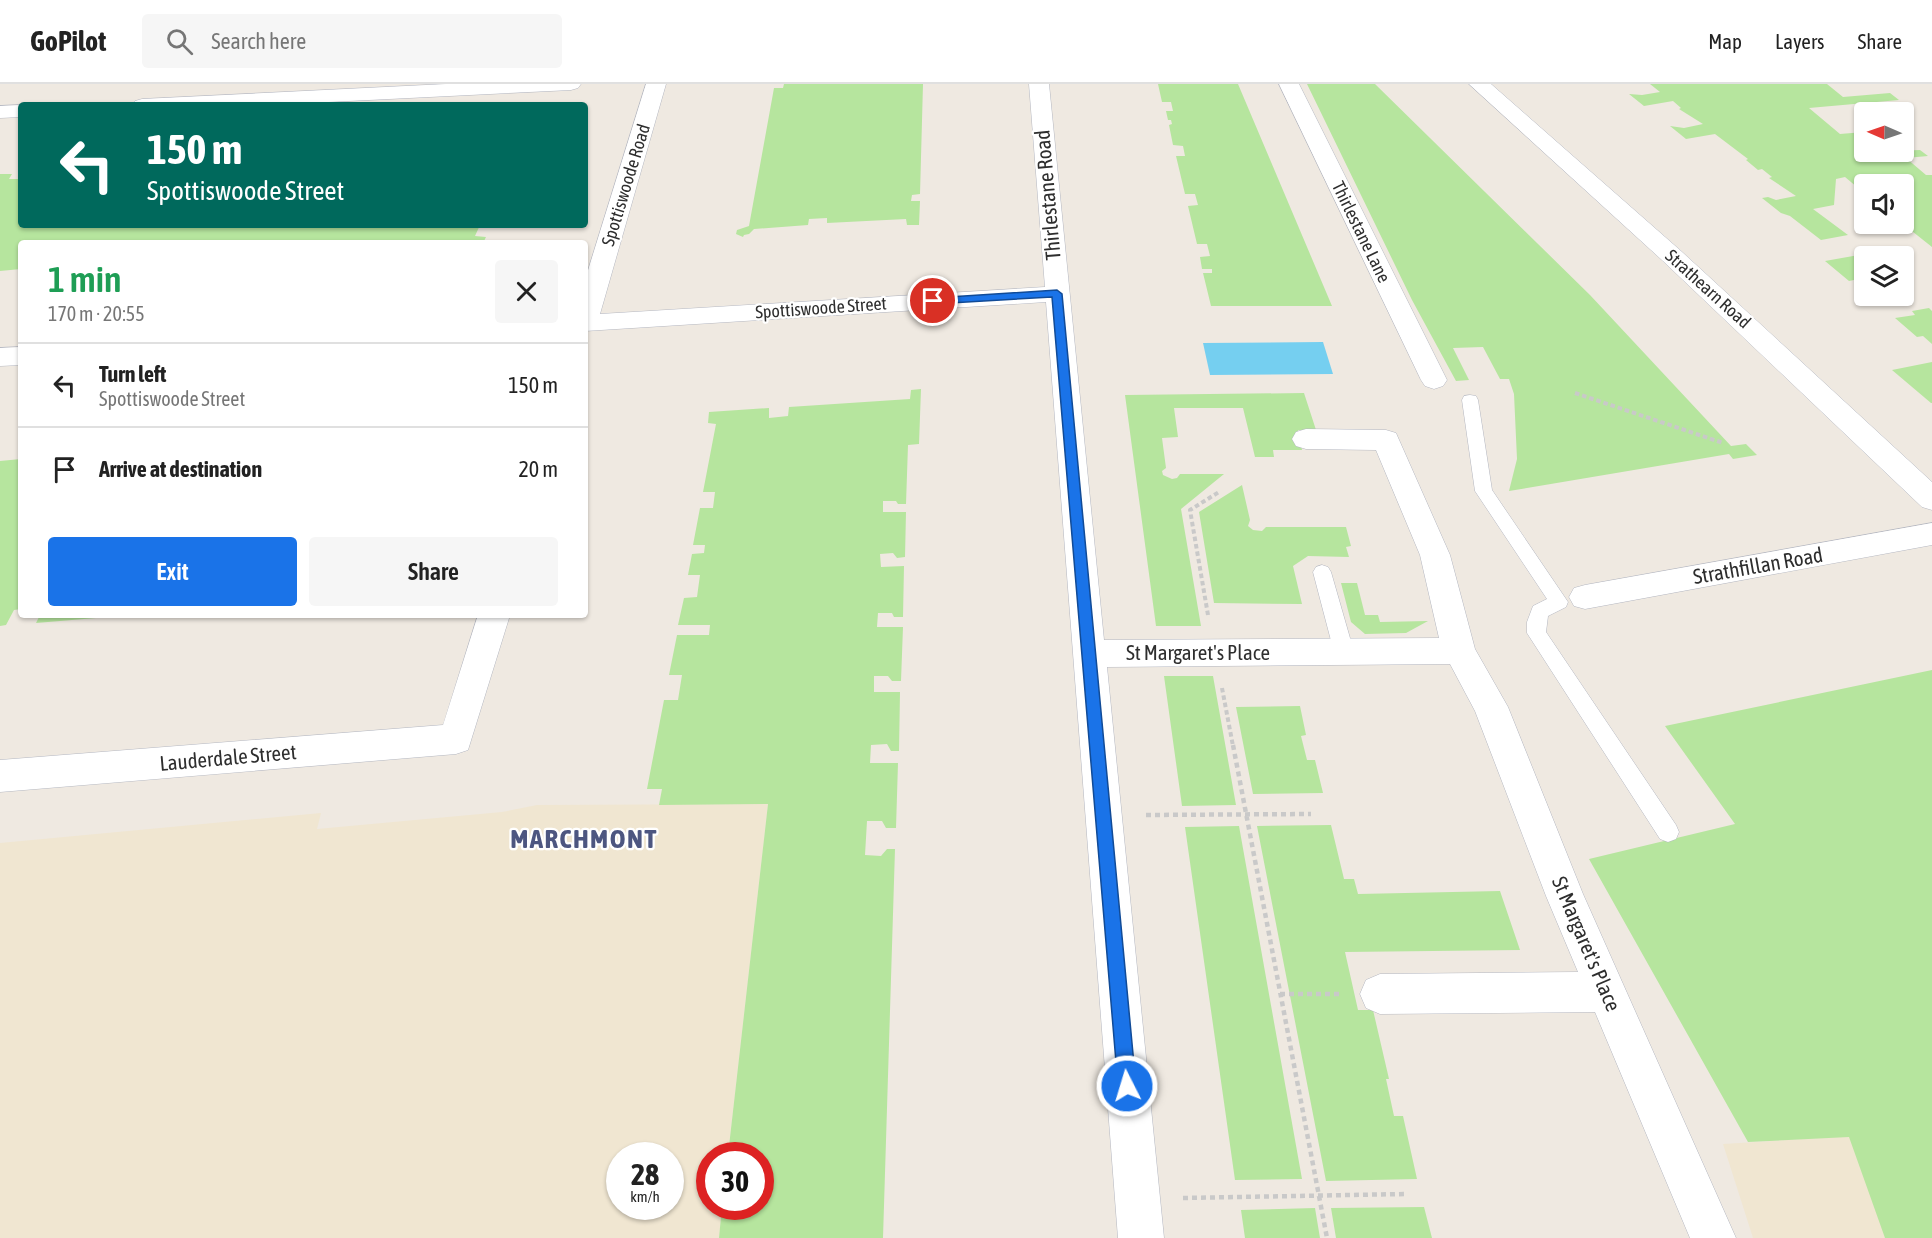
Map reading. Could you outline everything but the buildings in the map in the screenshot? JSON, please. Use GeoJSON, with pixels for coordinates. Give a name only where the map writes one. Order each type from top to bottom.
{"type":"FeatureCollection","features":[{"type":"Feature","properties":{"kind":"street"},"geometry":{"type":"LineString","coordinates":[[203,102],[571,84]]}},
{"type":"Feature","properties":{"kind":"street","name":"Spottiswoode Road"},"geometry":{"type":"LineString","coordinates":[[588,312],[656,84]]}},
{"type":"Feature","properties":{"kind":"street","name":"Thirlestane Road"},"geometry":{"type":"LineString","coordinates":[[1039,84],[1141,1238]]}},
{"type":"Feature","properties":{"kind":"street","name":"Thirlestane Lane"},"geometry":{"type":"LineString","coordinates":[[1289,84],[1434,380]]}},
{"type":"Feature","properties":{"kind":"street","name":"Strathearn Road"},"geometry":{"type":"LineString","coordinates":[[1479,84],[1696,278],[1932,499]]}},
{"type":"Feature","properties":{"kind":"street"},"geometry":{"type":"LineString","coordinates":[[0,112],[18,111]]}},
{"type":"Feature","properties":{"kind":"street","name":"Spottiswoode Street"},"geometry":{"type":"LineString","coordinates":[[588,322],[1057,294]]}},
{"type":"Feature","properties":{"kind":"street"},"geometry":{"type":"LineString","coordinates":[[0,357],[18,356]]}},
{"type":"Feature","properties":{"kind":"street","name":"St Margaret's Place"},"geometry":{"type":"LineString","coordinates":[[1306,439],[1386,440],[1435,555],[1459,651],[1491,707],[1565,896],[1713,1238]]}},
{"type":"Feature","properties":{"kind":"street","name":"Strathfillan Road"},"geometry":{"type":"LineString","coordinates":[[1572,599],[1932,534]]}},
{"type":"Feature","properties":{"kind":"street","name":"Lauderdale Street"},"geometry":{"type":"LineString","coordinates":[[0,776],[456,739],[493,618]]}},
{"type":"Feature","properties":{"kind":"street","name":"St Margaret's Place"},"geometry":{"type":"LineString","coordinates":[[1089,654],[1459,651]]}},
{"type":"Feature","properties":{"kind":"street"},"geometry":{"type":"LineString","coordinates":[[1380,994],[1607,992]]}},
{"type":"Feature","properties":{"kind":"lane"},"geometry":{"type":"LineString","coordinates":[[1470,400],[1484,491],[1572,599],[1540,611],[1536,622],[1537,633],[1668,832]]}},
{"type":"Feature","properties":{"kind":"lane"},"geometry":{"type":"LineString","coordinates":[[1322,572],[1344,652]]}},
{"type":"Feature","properties":{"kind":"path"},"geometry":{"type":"LineString","coordinates":[[1575,393],[1723,443]]}},
{"type":"Feature","properties":{"kind":"path"},"geometry":{"type":"LineString","coordinates":[[1219,492],[1190,510],[1215,653],[1327,1238]]}},
{"type":"Feature","properties":{"kind":"path"},"geometry":{"type":"LineString","coordinates":[[1104,815],[1311,813]]}},
{"type":"Feature","properties":{"kind":"path"},"geometry":{"type":"LineString","coordinates":[[1280,994],[1380,994]]}},
{"type":"Feature","properties":{"kind":"path"},"geometry":{"type":"LineString","coordinates":[[1137,1199],[1406,1194]]}},
{"type":"Feature","properties":{"kind":"shaded area"},"geometry":{"type":"Polygon","coordinates":[[[768,804],[729,1142],[696,1142],[696,1220],[721,1220],[719,1238],[0,1238],[0,843],[321,813],[317,829],[502,812],[537,805],[768,804]]]}},
{"type":"Feature","properties":{"kind":"shaded area"},"geometry":{"type":"Polygon","coordinates":[[[1849,1136],[1932,1238],[1753,1238],[1723,1144],[1849,1136]]]}},
{"type":"Feature","properties":{"kind":"green space"},"geometry":{"type":"Polygon","coordinates":[[[784,84],[923,84],[920,194],[912,195],[911,201],[920,201],[919,225],[907,225],[906,219],[827,223],[827,218],[809,219],[808,225],[754,229],[743,237],[736,234],[737,230],[749,226],[774,88],[783,88],[784,84]]]}},
{"type":"Feature","properties":{"kind":"green space"},"geometry":{"type":"Polygon","coordinates":[[[1158,84],[1238,84],[1332,306],[1211,306],[1203,273],[1212,273],[1212,269],[1202,269],[1200,257],[1210,256],[1207,244],[1197,244],[1188,206],[1198,205],[1195,194],[1185,194],[1176,156],[1185,156],[1183,146],[1173,145],[1169,125],[1172,124],[1171,120],[1168,120],[1166,111],[1173,111],[1171,102],[1162,102],[1158,84]]]}},
{"type":"Feature","properties":{"kind":"green space"},"geometry":{"type":"Polygon","coordinates":[[[1307,84],[1375,84],[1590,295],[1731,446],[1746,444],[1757,455],[1733,459],[1729,454],[1509,491],[1517,459],[1514,394],[1509,379],[1500,379],[1483,347],[1453,348],[1469,380],[1456,381],[1412,300],[1307,84]]]}},
{"type":"Feature","properties":{"kind":"green space"},"geometry":{"type":"Polygon","coordinates":[[[1650,84],[1827,84],[1843,97],[1890,93],[1899,100],[1854,102],[1854,104],[1809,108],[1840,134],[1854,133],[1854,162],[1911,162],[1926,175],[1932,175],[1932,247],[1914,233],[1914,174],[1854,174],[1854,185],[1845,177],[1836,179],[1834,205],[1813,209],[1848,235],[1821,240],[1762,198],[1768,197],[1776,200],[1796,196],[1769,178],[1772,177],[1762,169],[1758,170],[1746,160],[1748,159],[1715,134],[1686,139],[1670,126],[1684,128],[1703,124],[1679,109],[1681,108],[1673,101],[1644,106],[1629,94],[1642,95],[1660,92],[1650,84]]]}},
{"type":"Feature","properties":{"kind":"green space"},"geometry":{"type":"Polygon","coordinates":[[[1914,150],[1920,150],[1928,156],[1914,157],[1914,150]]]}},
{"type":"Feature","properties":{"kind":"green space"},"geometry":{"type":"Polygon","coordinates":[[[0,174],[12,174],[9,179],[18,179],[18,228],[479,228],[475,236],[486,237],[484,240],[18,240],[18,269],[0,271],[0,174]]]}},
{"type":"Feature","properties":{"kind":"green space"},"geometry":{"type":"Polygon","coordinates":[[[1854,256],[1854,280],[1849,281],[1825,261],[1854,256]]]}},
{"type":"Feature","properties":{"kind":"green space"},"geometry":{"type":"Polygon","coordinates":[[[1929,308],[1932,311],[1932,344],[1923,336],[1917,337],[1895,318],[1915,315],[1912,311],[1929,308]]]}},
{"type":"Feature","properties":{"kind":"green space"},"geometry":{"type":"Polygon","coordinates":[[[1932,362],[1932,403],[1931,403],[1892,370],[1932,362]]]}},
{"type":"Feature","properties":{"kind":"green space"},"geometry":{"type":"Polygon","coordinates":[[[921,389],[919,444],[908,445],[906,504],[883,501],[883,512],[906,512],[905,557],[897,558],[893,553],[880,554],[881,567],[904,566],[903,617],[894,617],[892,613],[878,613],[877,627],[903,627],[901,681],[892,681],[888,676],[874,676],[874,692],[900,692],[899,751],[891,751],[887,744],[871,745],[870,763],[898,763],[896,828],[886,828],[882,821],[867,821],[865,855],[881,856],[887,849],[895,849],[883,1238],[719,1238],[721,1220],[774,1220],[774,1142],[729,1142],[768,804],[659,805],[662,789],[647,789],[664,700],[678,700],[682,675],[669,675],[677,635],[709,635],[710,625],[678,625],[684,598],[697,597],[700,575],[688,575],[692,554],[704,553],[705,545],[693,545],[700,508],[713,508],[715,492],[703,492],[716,424],[708,423],[709,412],[769,408],[769,418],[788,416],[789,407],[910,399],[911,390],[921,389]]]}},
{"type":"Feature","properties":{"kind":"green space"},"geometry":{"type":"Polygon","coordinates":[[[1304,393],[1316,430],[1298,430],[1302,450],[1273,450],[1274,457],[1255,457],[1243,408],[1174,408],[1178,437],[1162,438],[1166,468],[1162,471],[1163,475],[1172,479],[1177,478],[1180,474],[1224,474],[1181,509],[1201,626],[1156,626],[1125,395],[1304,393]]]}},
{"type":"Feature","properties":{"kind":"green space"},"geometry":{"type":"Polygon","coordinates":[[[18,459],[18,609],[14,610],[6,625],[0,626],[0,461],[18,459]]]}},
{"type":"Feature","properties":{"kind":"green space"},"geometry":{"type":"Polygon","coordinates":[[[1242,485],[1250,520],[1248,526],[1253,530],[1262,531],[1266,527],[1346,527],[1351,546],[1346,547],[1349,557],[1308,556],[1293,566],[1302,604],[1214,603],[1199,512],[1242,485]]]}},
{"type":"Feature","properties":{"kind":"green space"},"geometry":{"type":"Polygon","coordinates":[[[1341,583],[1357,583],[1365,615],[1378,615],[1380,622],[1428,621],[1406,633],[1365,634],[1351,622],[1341,583]]]}},
{"type":"Feature","properties":{"kind":"green space"},"geometry":{"type":"Polygon","coordinates":[[[38,618],[96,618],[36,623],[38,618]]]}},
{"type":"Feature","properties":{"kind":"green space"},"geometry":{"type":"Polygon","coordinates":[[[1932,670],[1932,1238],[1885,1238],[1849,1137],[1748,1142],[1589,859],[1735,824],[1665,726],[1932,670]]]}},
{"type":"Feature","properties":{"kind":"green space"},"geometry":{"type":"Polygon","coordinates":[[[1164,676],[1213,676],[1236,805],[1182,806],[1164,676]]]}},
{"type":"Feature","properties":{"kind":"green space"},"geometry":{"type":"Polygon","coordinates":[[[1300,706],[1306,735],[1301,736],[1307,760],[1315,760],[1323,793],[1253,794],[1236,707],[1300,706]]]}},
{"type":"Feature","properties":{"kind":"green space"},"geometry":{"type":"Polygon","coordinates":[[[1331,825],[1344,879],[1354,879],[1358,894],[1500,891],[1520,950],[1345,952],[1358,1010],[1373,1010],[1389,1079],[1386,1079],[1394,1116],[1403,1116],[1417,1179],[1326,1181],[1257,826],[1331,825]]]}},
{"type":"Feature","properties":{"kind":"green space"},"geometry":{"type":"Polygon","coordinates":[[[1239,826],[1302,1179],[1235,1180],[1185,827],[1239,826]]]}},
{"type":"Feature","properties":{"kind":"green space"},"geometry":{"type":"Polygon","coordinates":[[[1424,1207],[1432,1238],[1336,1238],[1331,1208],[1424,1207]]]}},
{"type":"Feature","properties":{"kind":"green space"},"geometry":{"type":"Polygon","coordinates":[[[1315,1208],[1320,1238],[1245,1238],[1241,1210],[1315,1208]]]}},
{"type":"Feature","properties":{"kind":"water"},"geometry":{"type":"Polygon","coordinates":[[[1323,342],[1333,374],[1210,375],[1203,343],[1323,342]]]}},
{"type":"Feature","properties":{"kind":"district","name":"MARCHMONT"},"geometry":{"type":"Point","coordinates":[584,839]}},
{"type":"Feature","properties":{"kind":"route"},"geometry":{"type":"LineString","coordinates":[[933,301],[1057,294],[1127,1086]]}}]}
